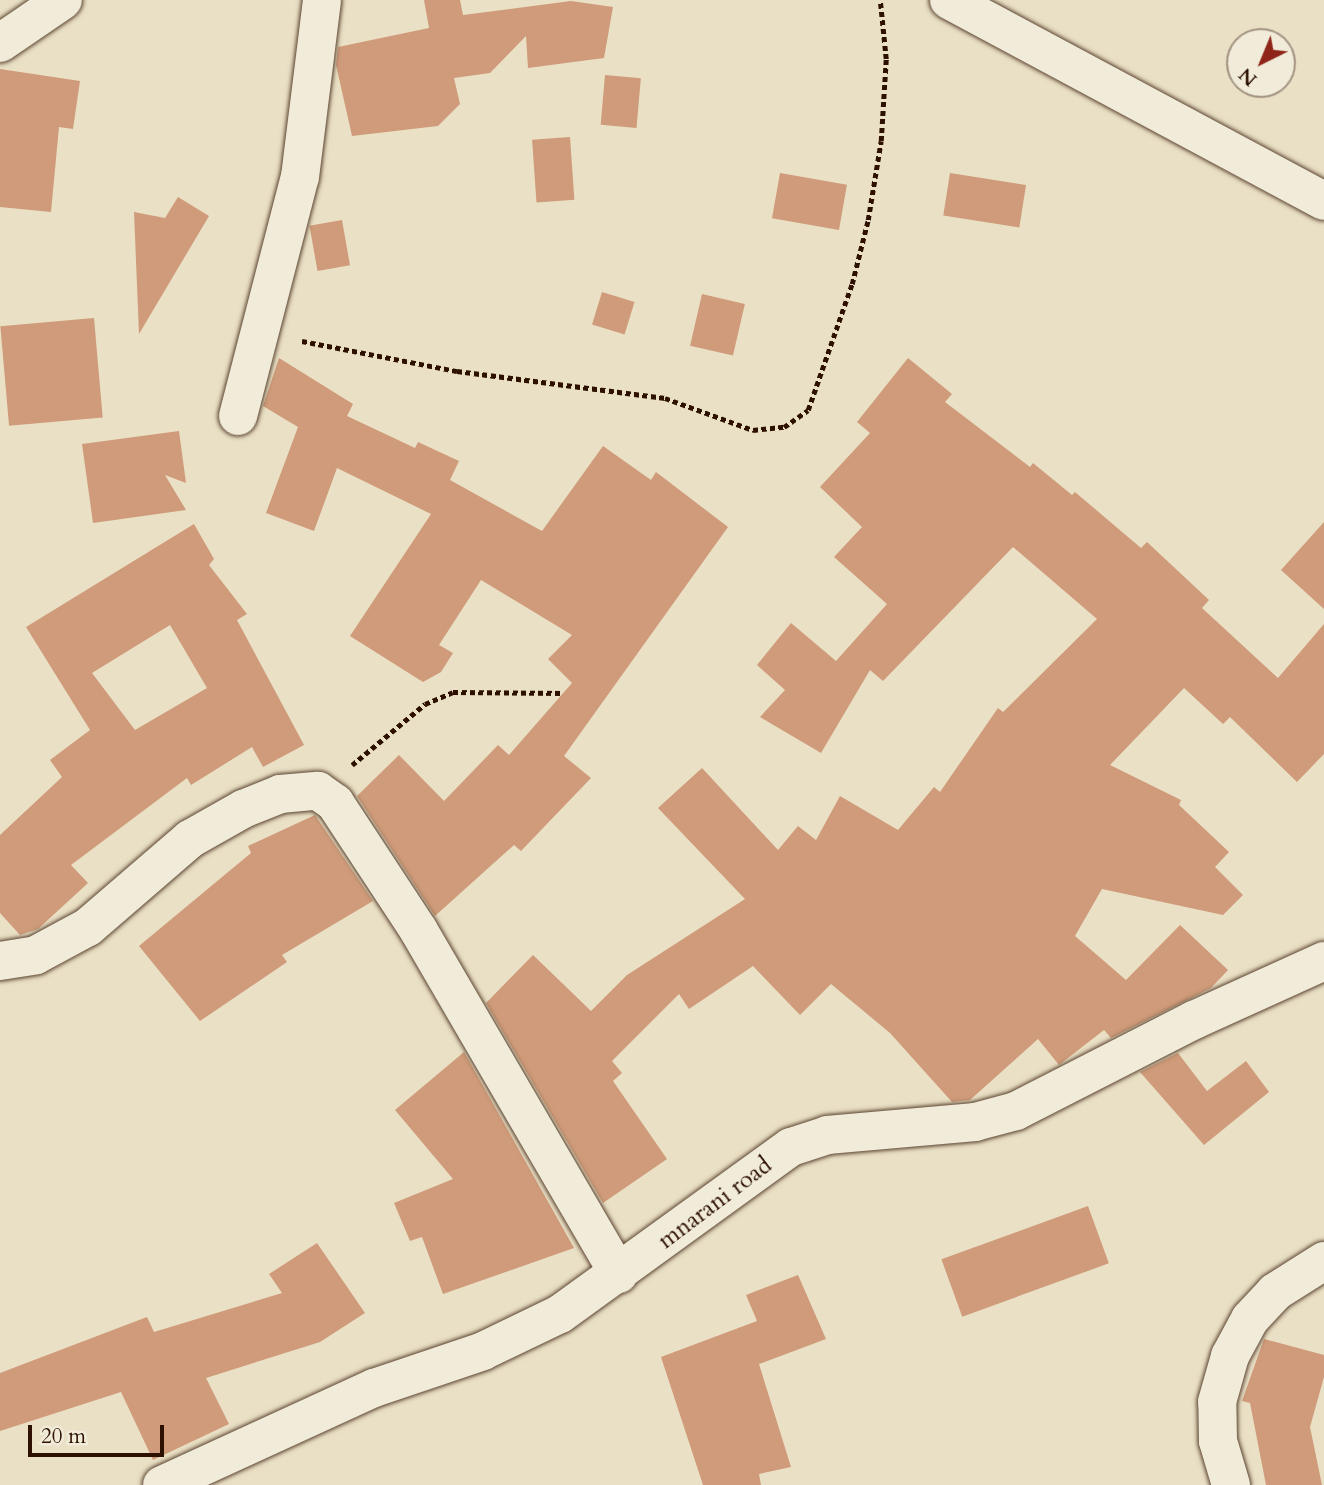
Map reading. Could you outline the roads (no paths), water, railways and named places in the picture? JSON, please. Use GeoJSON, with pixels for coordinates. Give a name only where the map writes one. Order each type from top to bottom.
{"type":"FeatureCollection","features":[{"type":"Feature","properties":{"kind":"street"},"geometry":{"type":"LineString","coordinates":[[0,43],[63,0]]}},
{"type":"Feature","properties":{"kind":"street"},"geometry":{"type":"LineString","coordinates":[[238,416],[300,177],[321,0]]}},
{"type":"Feature","properties":{"kind":"street"},"geometry":{"type":"LineString","coordinates":[[949,0],[1324,201]]}},
{"type":"Feature","properties":{"kind":"street"},"geometry":{"type":"LineString","coordinates":[[0,961],[36,955],[88,927],[190,839],[243,809],[280,794],[318,791],[335,803],[419,931],[619,1274]]}},
{"type":"Feature","properties":{"kind":"street","name":"mnarani road"},"geometry":{"type":"LineString","coordinates":[[162,1485],[374,1388],[483,1351],[561,1314],[791,1147],[827,1135],[975,1122],[1016,1111],[1194,1020],[1324,961]]}},
{"type":"Feature","properties":{"kind":"street"},"geometry":{"type":"LineString","coordinates":[[1231,1485],[1218,1441],[1217,1402],[1230,1356],[1250,1319],[1275,1292],[1324,1261]]}}]}
